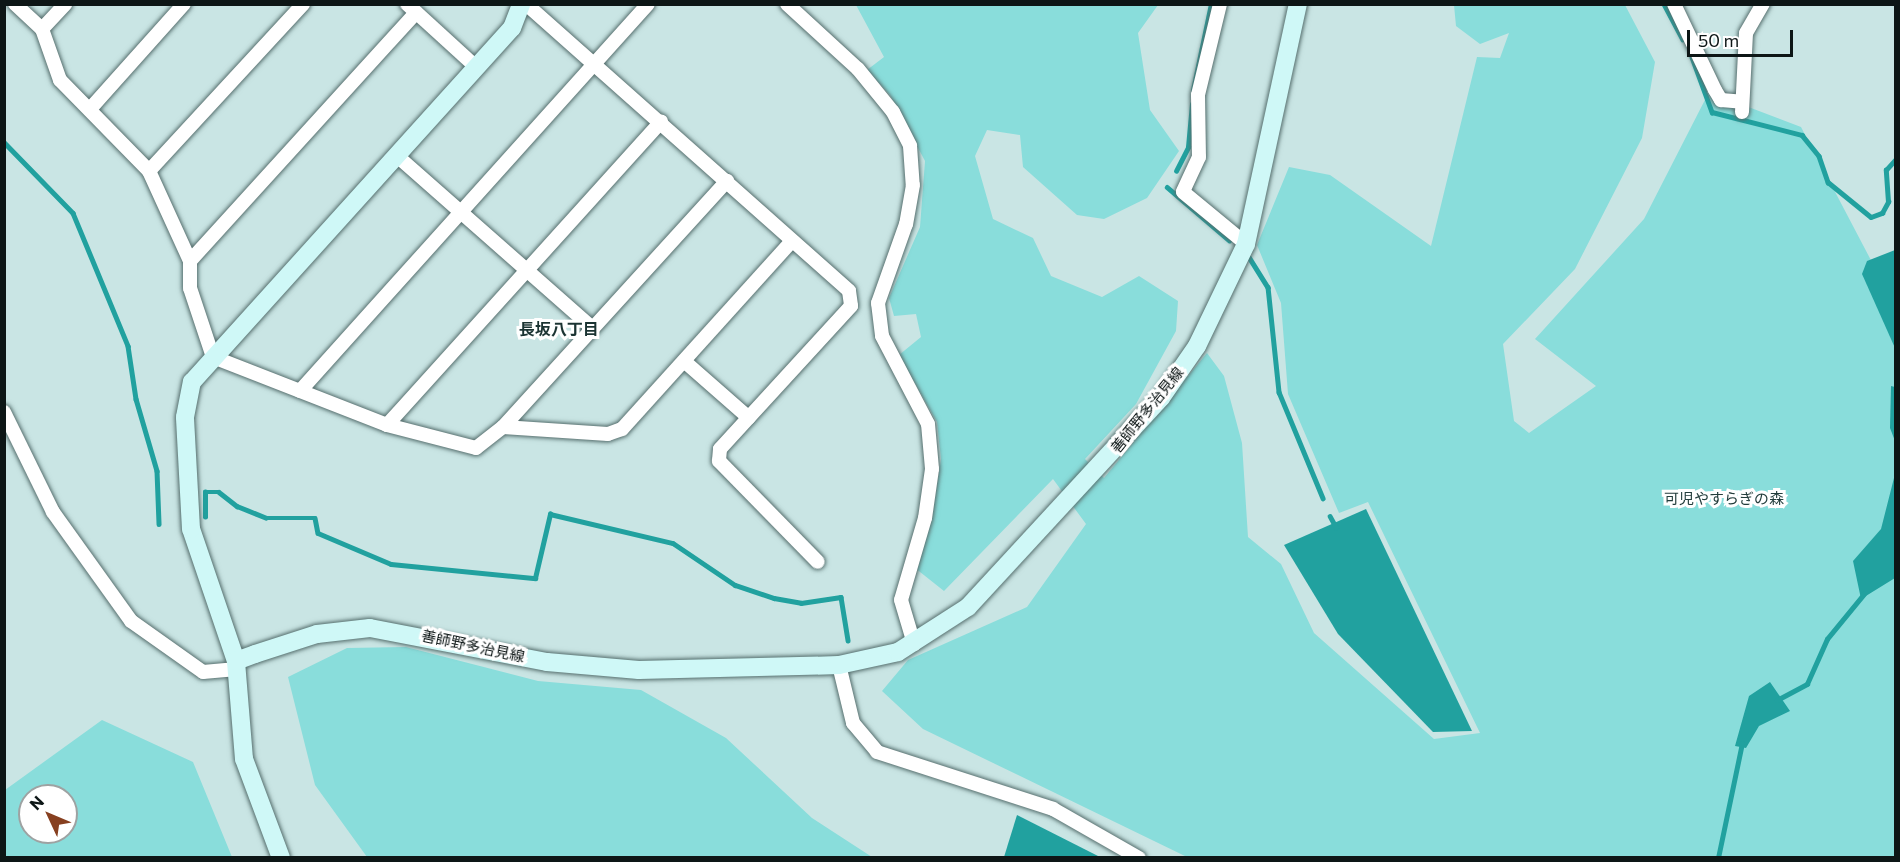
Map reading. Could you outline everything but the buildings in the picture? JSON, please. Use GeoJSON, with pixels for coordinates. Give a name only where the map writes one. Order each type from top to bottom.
{"type":"FeatureCollection","features":[{"type":"Feature","properties":{"kind":"main road"},"geometry":{"type":"LineString","coordinates":[[281,858],[244,759],[236,665],[195,549],[189,510],[186,398],[213,357],[520,16],[521,4]]}},
{"type":"Feature","properties":{"kind":"main road","name":"善師野多治見線"},"geometry":{"type":"LineString","coordinates":[[236,665],[317,634],[370,628],[548,662],[616,668],[839,665],[914,644],[943,627],[991,585],[1161,398],[1197,346],[1246,244],[1298,4]]}},
{"type":"Feature","properties":{"kind":"street"},"geometry":{"type":"LineString","coordinates":[[15,4],[42,29],[60,80],[149,171],[190,261],[190,288],[213,357],[387,425],[476,448],[503,427],[727,182]]}},
{"type":"Feature","properties":{"kind":"street"},"geometry":{"type":"LineString","coordinates":[[42,29],[65,4]]}},
{"type":"Feature","properties":{"kind":"street"},"geometry":{"type":"LineString","coordinates":[[90,109],[184,4]]}},
{"type":"Feature","properties":{"kind":"street"},"geometry":{"type":"LineString","coordinates":[[149,171],[303,4]]}},
{"type":"Feature","properties":{"kind":"street"},"geometry":{"type":"LineString","coordinates":[[526,4],[661,122],[852,298],[878,303]]}},
{"type":"Feature","properties":{"kind":"street"},"geometry":{"type":"LineString","coordinates":[[300,391],[593,62],[648,4]]}},
{"type":"Feature","properties":{"kind":"street"},"geometry":{"type":"LineString","coordinates":[[787,4],[858,69],[893,112],[910,146],[913,185],[906,224],[878,303],[882,336],[928,424],[932,470],[925,518],[901,600],[914,644]]}},
{"type":"Feature","properties":{"kind":"street"},"geometry":{"type":"LineString","coordinates":[[1220,4],[1198,95],[1199,157],[1183,192],[1246,244]]}},
{"type":"Feature","properties":{"kind":"street"},"geometry":{"type":"LineString","coordinates":[[1674,4],[1714,90],[1721,99],[1742,107],[1746,33],[1763,4]]}},
{"type":"Feature","properties":{"kind":"street"},"geometry":{"type":"LineString","coordinates":[[190,261],[412,9],[476,67]]}},
{"type":"Feature","properties":{"kind":"street"},"geometry":{"type":"LineString","coordinates":[[387,425],[525,269],[661,122]]}},
{"type":"Feature","properties":{"kind":"street"},"geometry":{"type":"LineString","coordinates":[[396,155],[592,328]]}},
{"type":"Feature","properties":{"kind":"street"},"geometry":{"type":"LineString","coordinates":[[503,427],[615,432],[684,361],[792,241]]}},
{"type":"Feature","properties":{"kind":"street"},"geometry":{"type":"LineString","coordinates":[[818,562],[719,461],[720,449],[851,306],[852,298]]}},
{"type":"Feature","properties":{"kind":"street"},"geometry":{"type":"LineString","coordinates":[[684,361],[749,417]]}},
{"type":"Feature","properties":{"kind":"street"},"geometry":{"type":"LineString","coordinates":[[4,412],[53,512],[131,621],[203,672],[236,665]]}},
{"type":"Feature","properties":{"kind":"street"},"geometry":{"type":"LineString","coordinates":[[839,665],[853,723],[877,752],[1053,808],[1139,858]]}},
{"type":"Feature","properties":{"kind":"green space","name":"可児やすらぎの森"},"geometry":{"type":"Polygon","coordinates":[[[856,5],[1158,5],[1138,33],[1150,110],[1179,151],[1147,198],[1104,219],[1077,215],[1023,167],[1020,135],[987,130],[975,156],[993,219],[1033,238],[1051,276],[1102,297],[1139,276],[1178,301],[1176,331],[1136,404],[1085,459],[1104,478],[1207,353],[1224,376],[1242,443],[1248,537],[1281,564],[1314,633],[1434,739],[1480,733],[1368,502],[1339,513],[1288,394],[1281,303],[1257,245],[1289,167],[1330,175],[1431,246],[1477,57],[1500,58],[1509,33],[1480,44],[1456,26],[1454,5],[1625,5],[1655,62],[1642,138],[1575,269],[1503,344],[1514,421],[1529,433],[1596,386],[1535,339],[1644,219],[1709,92],[1801,127],[1895,306],[1895,857],[1187,857],[923,729],[882,691],[908,660],[1027,607],[1086,524],[1053,479],[944,591],[915,568],[932,520],[941,459],[937,422],[899,355],[921,337],[916,314],[894,316],[889,298],[920,227],[925,161],[890,95],[867,70],[884,57],[856,5]]]}},
{"type":"Feature","properties":{"kind":"green space"},"geometry":{"type":"Polygon","coordinates":[[[406,647],[538,681],[641,690],[726,738],[812,818],[872,857],[367,857],[315,785],[288,677],[347,648],[406,647]]]}},
{"type":"Feature","properties":{"kind":"green space"},"geometry":{"type":"Polygon","coordinates":[[[102,720],[193,762],[232,857],[5,857],[5,790],[102,720]]]}},
{"type":"Feature","properties":{"kind":"shaded area"},"geometry":{"type":"Polygon","coordinates":[[[1895,250],[1895,348],[1862,274],[1867,261],[1895,250]]]}},
{"type":"Feature","properties":{"kind":"shaded area"},"geometry":{"type":"Polygon","coordinates":[[[1891,386],[1895,387],[1895,441],[1890,428],[1891,386]]]}},
{"type":"Feature","properties":{"kind":"shaded area"},"geometry":{"type":"Polygon","coordinates":[[[1895,474],[1895,578],[1861,599],[1853,561],[1881,529],[1895,474]]]}},
{"type":"Feature","properties":{"kind":"shaded area"},"geometry":{"type":"Polygon","coordinates":[[[1366,509],[1472,731],[1433,732],[1338,634],[1284,545],[1366,509]]]}},
{"type":"Feature","properties":{"kind":"shaded area"},"geometry":{"type":"Polygon","coordinates":[[[1770,682],[1790,711],[1759,726],[1746,748],[1735,746],[1749,696],[1770,682]]]}},
{"type":"Feature","properties":{"kind":"shaded area"},"geometry":{"type":"Polygon","coordinates":[[[1017,815],[1100,857],[1004,857],[1017,815]]]}},
{"type":"Feature","properties":{"kind":"waterway"},"geometry":{"type":"LineString","coordinates":[[1193,90],[1211,4]]}},
{"type":"Feature","properties":{"kind":"waterway"},"geometry":{"type":"LineString","coordinates":[[1664,4],[1683,39]]}},
{"type":"Feature","properties":{"kind":"waterway"},"geometry":{"type":"LineString","coordinates":[[1692,57],[1712,112],[1802,135],[1819,156],[1828,182],[1871,217],[1882,213],[1888,202],[1886,170],[1896,159]]}},
{"type":"Feature","properties":{"kind":"waterway"},"geometry":{"type":"LineString","coordinates":[[1176,171],[1188,147],[1192,104]]}},
{"type":"Feature","properties":{"kind":"waterway"},"geometry":{"type":"LineString","coordinates":[[4,142],[73,213],[128,346],[136,399],[157,471],[159,524]]}},
{"type":"Feature","properties":{"kind":"waterway"},"geometry":{"type":"LineString","coordinates":[[1167,187],[1229,240]]}},
{"type":"Feature","properties":{"kind":"waterway"},"geometry":{"type":"LineString","coordinates":[[1249,257],[1268,287],[1279,392],[1323,498]]}},
{"type":"Feature","properties":{"kind":"waterway"},"geometry":{"type":"LineString","coordinates":[[205,517],[205,492],[219,492],[237,506],[266,518],[315,518],[318,533],[391,564],[535,578],[550,514],[673,543],[735,585],[774,598],[801,603],[841,597],[848,640]]}},
{"type":"Feature","properties":{"kind":"waterway"},"geometry":{"type":"LineString","coordinates":[[1330,516],[1336,527]]}},
{"type":"Feature","properties":{"kind":"waterway"},"geometry":{"type":"LineString","coordinates":[[1777,700],[1807,684],[1827,639],[1864,594]]}},
{"type":"Feature","properties":{"kind":"waterway"},"geometry":{"type":"LineString","coordinates":[[1718,858],[1742,743]]}},
{"type":"Feature","properties":{"kind":"district","name":"長坂八丁目"},"geometry":{"type":"Point","coordinates":[559,329]}}]}
